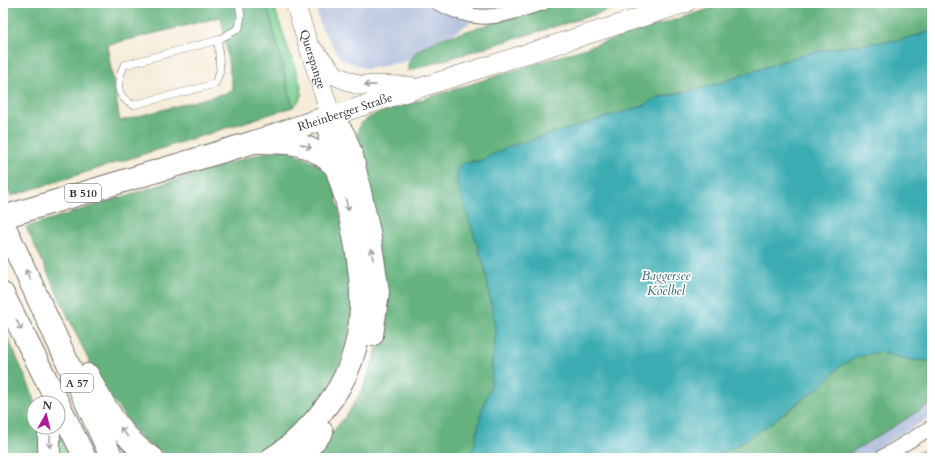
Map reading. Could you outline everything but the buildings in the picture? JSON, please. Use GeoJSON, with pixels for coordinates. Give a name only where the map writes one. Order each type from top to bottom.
{"type":"FeatureCollection","features":[{"type":"Feature","properties":{"kind":"main road","name":"Querspange"},"geometry":{"type":"LineString","coordinates":[[295,3],[331,116]]}},
{"type":"Feature","properties":{"kind":"main road","name":"Rheinberger Straße"},"geometry":{"type":"LineString","coordinates":[[3,217],[254,142],[423,86],[686,3]]}},
{"type":"Feature","properties":{"kind":"main road"},"geometry":{"type":"LineString","coordinates":[[307,44],[336,76],[358,84],[423,86]]}},
{"type":"Feature","properties":{"kind":"main road"},"geometry":{"type":"LineString","coordinates":[[272,458],[301,435],[333,398],[348,371],[356,349],[361,324],[361,292],[347,208],[330,140],[331,116]]}},
{"type":"Feature","properties":{"kind":"main road"},"geometry":{"type":"LineString","coordinates":[[300,458],[337,414],[361,373],[375,318],[378,292],[369,232],[358,178],[344,135],[331,116]]}},
{"type":"Feature","properties":{"kind":"main road"},"geometry":{"type":"LineString","coordinates":[[254,142],[294,142],[309,147],[325,156],[336,167]]}},
{"type":"Feature","properties":{"kind":"main road","name":"A 57"},"geometry":{"type":"LineString","coordinates":[[3,223],[112,458]]}},
{"type":"Feature","properties":{"kind":"main road","name":"A 57"},"geometry":{"type":"LineString","coordinates":[[3,294],[54,395]]}},
{"type":"Feature","properties":{"kind":"main road"},"geometry":{"type":"LineString","coordinates":[[42,307],[68,331],[93,385],[122,430],[133,443],[153,458]]}},
{"type":"Feature","properties":{"kind":"main road"},"geometry":{"type":"LineString","coordinates":[[34,356],[34,375],[41,395]]}},
{"type":"Feature","properties":{"kind":"main road","name":"A 57"},"geometry":{"type":"LineString","coordinates":[[66,419],[85,458]]}},
{"type":"Feature","properties":{"kind":"main road"},"geometry":{"type":"LineString","coordinates":[[49,435],[49,458]]}},
{"type":"Feature","properties":{"kind":"street"},"geometry":{"type":"LineString","coordinates":[[438,3],[456,12],[476,17],[494,17],[515,7],[543,3]]}},
{"type":"Feature","properties":{"kind":"street"},"geometry":{"type":"LineString","coordinates":[[883,457],[932,428]]}},
{"type":"Feature","properties":{"kind":"lane"},"geometry":{"type":"LineString","coordinates":[[218,40],[220,71],[215,84],[133,105],[124,101],[118,88],[118,81],[124,65],[218,40],[239,28],[241,16],[239,3]]}},
{"type":"Feature","properties":{"kind":"shaded area"},"geometry":{"type":"Polygon","coordinates":[[[315,3],[500,3],[413,60],[367,69],[340,58],[321,27],[315,3]]]}},
{"type":"Feature","properties":{"kind":"shaded area"},"geometry":{"type":"Polygon","coordinates":[[[932,403],[932,416],[862,458],[842,458],[932,403]]]}},
{"type":"Feature","properties":{"kind":"green space"},"geometry":{"type":"Polygon","coordinates":[[[3,3],[265,3],[271,19],[293,107],[11,196],[3,180],[3,3]],[[221,17],[107,45],[120,121],[233,91],[221,17]]]}},
{"type":"Feature","properties":{"kind":"green space"},"geometry":{"type":"Polygon","coordinates":[[[265,3],[273,3],[300,83],[301,96],[293,107],[271,19],[265,3]]]}},
{"type":"Feature","properties":{"kind":"green space"},"geometry":{"type":"Polygon","coordinates":[[[559,3],[633,3],[408,71],[408,64],[417,51],[437,40],[559,3]]]}},
{"type":"Feature","properties":{"kind":"green space"},"geometry":{"type":"Polygon","coordinates":[[[728,3],[932,3],[932,31],[900,40],[847,46],[804,54],[711,86],[654,98],[646,105],[508,147],[479,161],[471,161],[485,268],[496,333],[492,361],[491,385],[482,409],[474,447],[467,458],[311,458],[349,412],[364,386],[375,356],[383,322],[356,138],[360,124],[373,115],[728,3]]]}},
{"type":"Feature","properties":{"kind":"green space"},"geometry":{"type":"Polygon","coordinates":[[[288,149],[331,172],[354,280],[353,319],[338,371],[310,415],[268,450],[253,458],[172,458],[149,445],[137,434],[96,376],[26,227],[262,153],[288,149]]]}},
{"type":"Feature","properties":{"kind":"green space"},"geometry":{"type":"Polygon","coordinates":[[[3,326],[33,395],[26,395],[26,435],[41,435],[40,458],[3,458],[3,326]]]}},
{"type":"Feature","properties":{"kind":"green space"},"geometry":{"type":"Polygon","coordinates":[[[879,352],[911,360],[932,361],[932,403],[842,458],[711,458],[736,446],[791,409],[823,384],[839,367],[855,358],[879,352]]]}},
{"type":"Feature","properties":{"kind":"green space"},"geometry":{"type":"Polygon","coordinates":[[[55,435],[60,435],[70,458],[54,458],[55,435]]]}},
{"type":"Feature","properties":{"kind":"green space"},"geometry":{"type":"Polygon","coordinates":[[[932,445],[932,458],[910,458],[932,445]]]}},
{"type":"Feature","properties":{"kind":"water","name":"Baggersee Koelbel"},"geometry":{"type":"Polygon","coordinates":[[[932,31],[932,361],[911,360],[879,352],[855,358],[839,367],[823,384],[760,431],[736,446],[711,458],[467,458],[474,447],[482,409],[491,385],[492,361],[496,333],[485,268],[457,184],[457,169],[463,163],[479,161],[508,147],[646,105],[654,99],[711,86],[804,54],[847,46],[900,40],[932,31]]]}}]}
